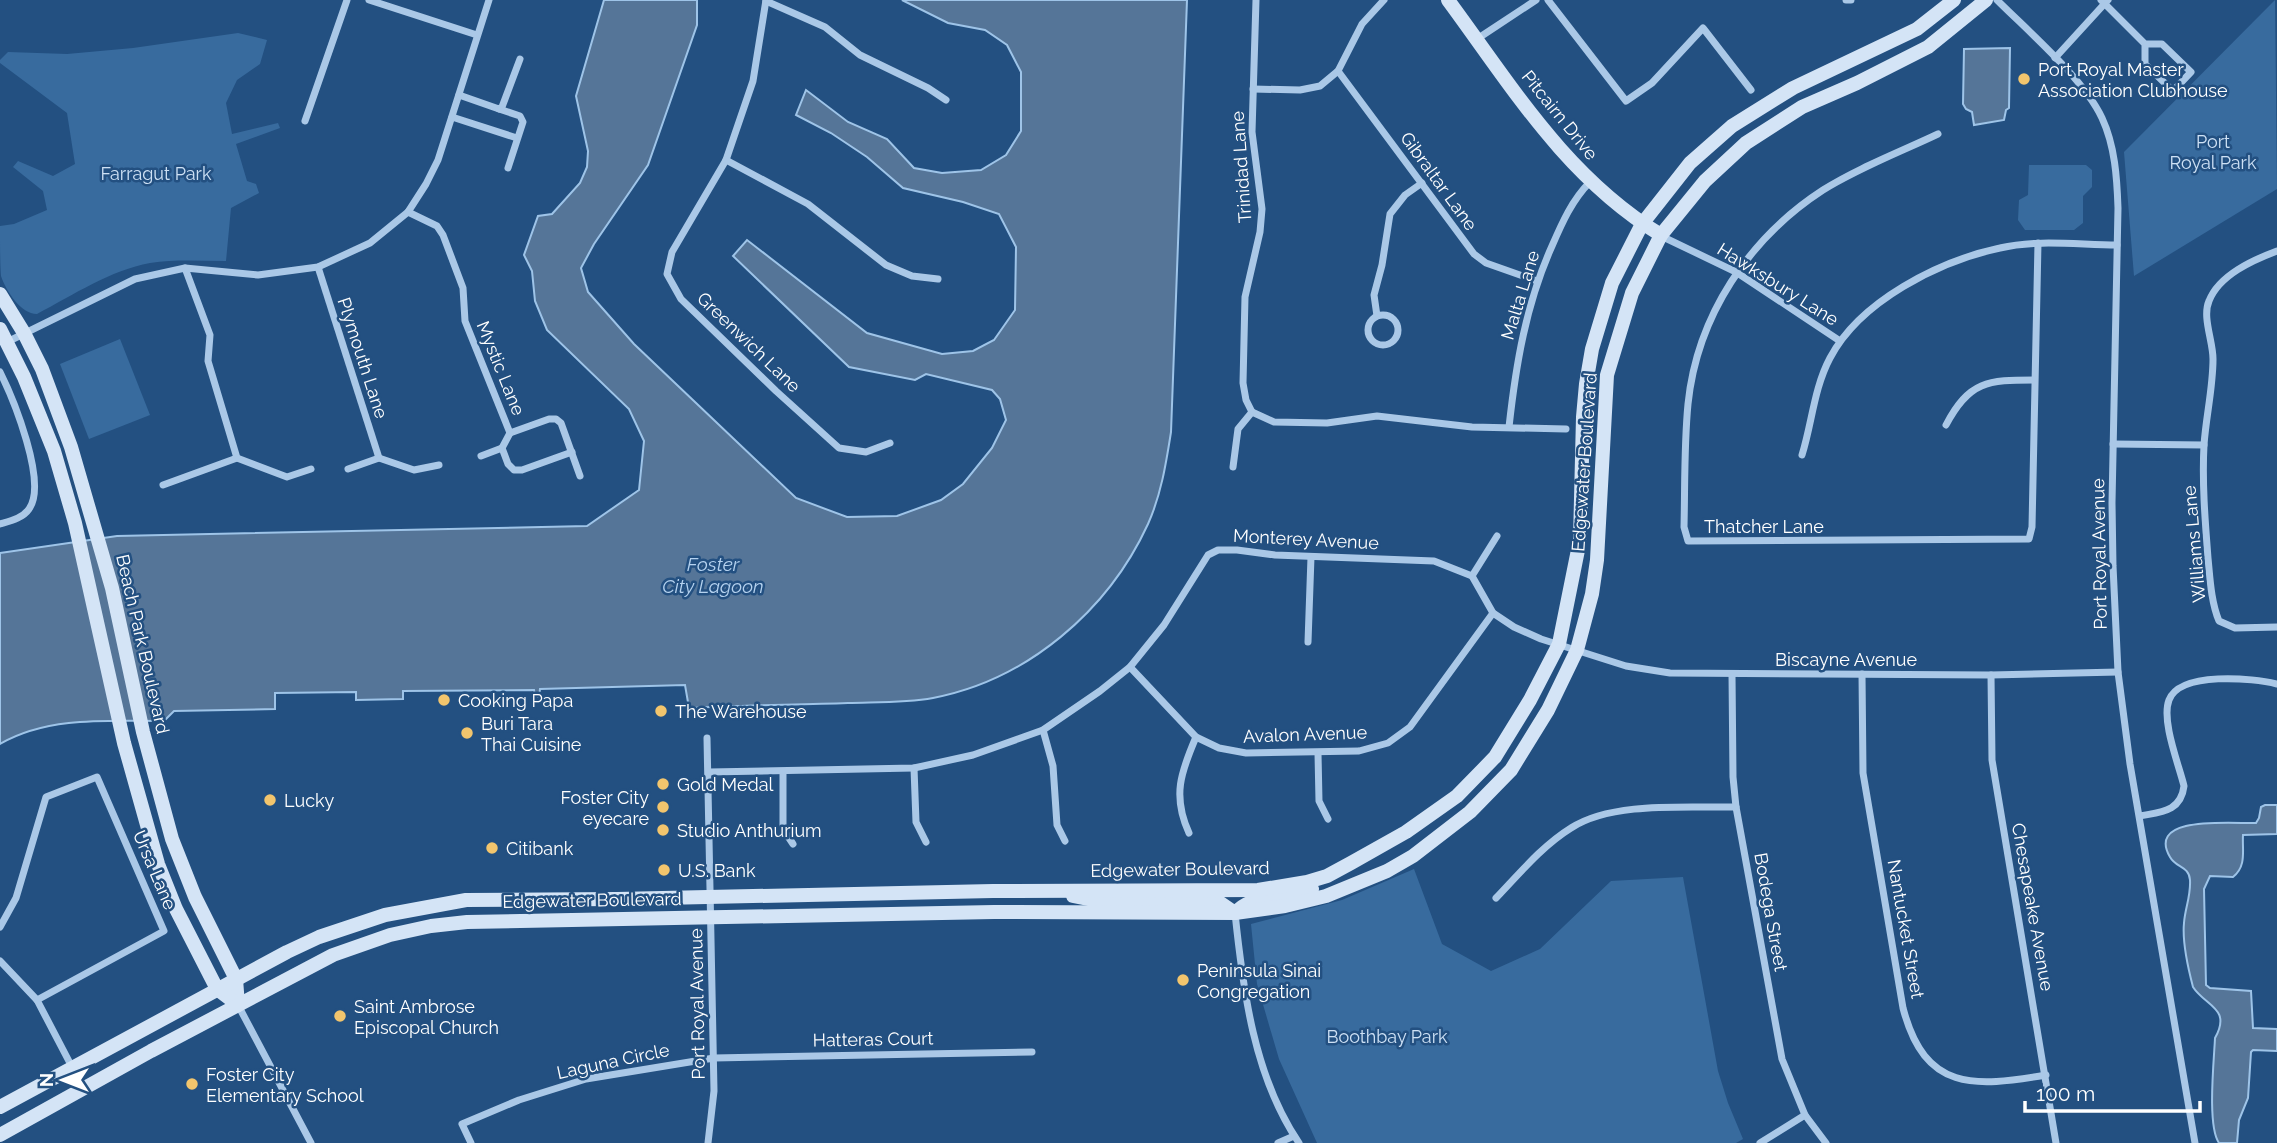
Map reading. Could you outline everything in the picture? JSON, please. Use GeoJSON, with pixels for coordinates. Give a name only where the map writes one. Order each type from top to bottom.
{"type":"FeatureCollection","features":[{"type":"Feature","properties":{"kind":"street"},"geometry":{"type":"LineString","coordinates":[[305,121],[347,0]]}},
{"type":"Feature","properties":{"kind":"street"},"geometry":{"type":"LineString","coordinates":[[369,0],[477,36]]}},
{"type":"Feature","properties":{"kind":"street"},"geometry":{"type":"LineString","coordinates":[[4,336],[24,333],[135,279],[185,268],[258,275],[318,267],[370,243],[408,212],[438,160],[488,0]]}},
{"type":"Feature","properties":{"kind":"street","name":"Trinidad Lane"},"geometry":{"type":"LineString","coordinates":[[1251,412],[1243,383],[1245,297],[1260,232],[1262,209],[1251,132],[1256,0]]}},
{"type":"Feature","properties":{"kind":"street"},"geometry":{"type":"LineString","coordinates":[[1253,89],[1312,89],[1320,86],[1338,71],[1362,24],[1384,0]]}},
{"type":"Feature","properties":{"kind":"street","name":"Pitcairn Drive"},"geometry":{"type":"LineString","coordinates":[[1448,0],[1537,122],[1569,161],[1590,182],[1661,236]]}},
{"type":"Feature","properties":{"kind":"street"},"geometry":{"type":"LineString","coordinates":[[1477,40],[1536,0]]}},
{"type":"Feature","properties":{"kind":"street"},"geometry":{"type":"LineString","coordinates":[[1548,0],[1626,101],[1652,83],[1703,28],[1751,90]]}},
{"type":"Feature","properties":{"kind":"street","name":"Edgewater Boulevard"},"geometry":{"type":"LineString","coordinates":[[0,1108],[217,989],[319,937],[385,915],[427,906],[466,900],[1258,890],[1326,876],[1406,832],[1457,796],[1495,757],[1530,700],[1559,644],[1580,540],[1583,417],[1592,349],[1612,284],[1642,224],[1690,163],[1732,126],[1793,88],[1917,29],[1954,0]]}},
{"type":"Feature","properties":{"kind":"street","name":"Edgewater Boulevard"},"geometry":{"type":"LineString","coordinates":[[0,1135],[333,955],[390,934],[431,926],[467,922],[994,912],[1235,913],[1285,906],[1326,896],[1387,871],[1413,856],[1470,812],[1511,770],[1548,710],[1577,650],[1592,594],[1597,560],[1607,375],[1632,293],[1661,236],[1704,181],[1746,143],[1802,107],[1928,47],[1986,0]]}},
{"type":"Feature","properties":{"kind":"street","name":"Port Royal Avenue"},"geometry":{"type":"LineString","coordinates":[[1997,0],[2055,58],[2089,97],[2101,116],[2110,140],[2117,180],[2113,566],[2118,672],[2130,764],[2196,1143]]}},
{"type":"Feature","properties":{"kind":"street"},"geometry":{"type":"LineString","coordinates":[[766,1],[825,27],[860,55],[928,88],[946,100]]}},
{"type":"Feature","properties":{"kind":"street","name":"Greenwich Lane"},"geometry":{"type":"LineString","coordinates":[[766,1],[753,81],[726,160],[672,252],[667,274],[681,299],[839,448],[866,452],[890,443]]}},
{"type":"Feature","properties":{"kind":"street"},"geometry":{"type":"LineString","coordinates":[[2055,58],[2105,1],[2145,44],[2145,64],[2173,91],[2191,72],[2162,44],[2145,44]]}},
{"type":"Feature","properties":{"kind":"street"},"geometry":{"type":"LineString","coordinates":[[499,109],[507,100],[520,59]]}},
{"type":"Feature","properties":{"kind":"street","name":"Gibraltar Lane"},"geometry":{"type":"LineString","coordinates":[[1338,71],[1474,254],[1486,263],[1537,281]]}},
{"type":"Feature","properties":{"kind":"street"},"geometry":{"type":"LineString","coordinates":[[459,95],[520,116],[523,121],[508,168]]}},
{"type":"Feature","properties":{"kind":"street"},"geometry":{"type":"LineString","coordinates":[[452,117],[517,138]]}},
{"type":"Feature","properties":{"kind":"street","name":"Thatcher Lane"},"geometry":{"type":"LineString","coordinates":[[1938,134],[1843,179],[1798,207],[1768,234],[1736,272],[1708,325],[1688,402],[1684,527],[1688,541],[2029,539],[2032,527],[2038,243]]}},
{"type":"Feature","properties":{"kind":"street"},"geometry":{"type":"LineString","coordinates":[[726,160],[808,204],[886,265],[912,276],[938,279]]}},
{"type":"Feature","properties":{"kind":"street","name":"Malta Lane"},"geometry":{"type":"LineString","coordinates":[[1509,427],[1519,349],[1537,281],[1569,210],[1579,193],[1590,182]]}},
{"type":"Feature","properties":{"kind":"street"},"geometry":{"type":"LineString","coordinates":[[1377,316],[1374,295],[1390,214],[1405,195],[1422,183]]}},
{"type":"Feature","properties":{"kind":"street","name":"Mystic Lane"},"geometry":{"type":"LineString","coordinates":[[408,212],[437,226],[443,235],[463,288],[465,321],[510,433]]}},
{"type":"Feature","properties":{"kind":"street","name":"Hawksbury Lane"},"geometry":{"type":"LineString","coordinates":[[1661,236],[1736,272],[1840,341]]}},
{"type":"Feature","properties":{"kind":"street"},"geometry":{"type":"LineString","coordinates":[[1802,455],[1821,379],[1840,341],[1869,311],[1898,290],[1976,254],[2001,247],[2038,243],[2117,245]]}},
{"type":"Feature","properties":{"kind":"street","name":"Williams Lane"},"geometry":{"type":"LineString","coordinates":[[2277,251],[2261,257],[2226,279],[2209,300],[2208,317],[2213,358],[2204,445],[2204,505],[2209,570],[2219,621],[2235,628],[2277,627]]}},
{"type":"Feature","properties":{"kind":"street","name":"Plymouth Lane"},"geometry":{"type":"LineString","coordinates":[[318,267],[379,458]]}},
{"type":"Feature","properties":{"kind":"street"},"geometry":{"type":"LineString","coordinates":[[185,268],[210,335],[208,361],[237,458]]}},
{"type":"Feature","properties":{"kind":"street","name":"Beach Park Boulevard"},"geometry":{"type":"LineString","coordinates":[[0,294],[42,369],[71,447],[112,588],[143,732],[172,839],[195,897],[236,979],[238,1004],[311,1143]]}},
{"type":"Feature","properties":{"kind":"street"},"geometry":{"type":"LineString","coordinates":[[1388,315],[1396,321],[1397,336],[1391,343],[1381,345],[1369,336],[1368,326],[1377,316],[1388,315]]}},
{"type":"Feature","properties":{"kind":"street","name":"Beach Park Boulevard"},"geometry":{"type":"LineString","coordinates":[[4,336],[35,402],[54,451],[75,523],[124,743],[158,864],[176,909],[217,989],[238,1004]]}},
{"type":"Feature","properties":{"kind":"street"},"geometry":{"type":"LineString","coordinates":[[0,372],[24,429],[33,475],[33,498],[31,507],[23,516],[0,524]]}},
{"type":"Feature","properties":{"kind":"street"},"geometry":{"type":"LineString","coordinates":[[1946,425],[1958,402],[1985,384],[2003,380],[2034,380]]}},
{"type":"Feature","properties":{"kind":"street"},"geometry":{"type":"LineString","coordinates":[[1233,467],[1237,429],[1251,412],[1275,422],[1327,423],[1377,416],[1439,424],[1566,429]]}},
{"type":"Feature","properties":{"kind":"street","name":"Mystic Lane"},"geometry":{"type":"LineString","coordinates":[[502,448],[510,433],[556,419],[561,423],[580,476]]}},
{"type":"Feature","properties":{"kind":"street"},"geometry":{"type":"LineString","coordinates":[[2113,444],[2204,445]]}},
{"type":"Feature","properties":{"kind":"street"},"geometry":{"type":"LineString","coordinates":[[481,456],[502,448],[508,464],[514,470],[522,470],[572,452]]}},
{"type":"Feature","properties":{"kind":"street"},"geometry":{"type":"LineString","coordinates":[[163,485],[237,458],[287,477],[311,469]]}},
{"type":"Feature","properties":{"kind":"street"},"geometry":{"type":"LineString","coordinates":[[348,469],[379,458],[414,470],[439,465]]}},
{"type":"Feature","properties":{"kind":"street"},"geometry":{"type":"LineString","coordinates":[[1497,536],[1472,576],[1493,613],[1514,627],[1541,639],[1577,650]]}},
{"type":"Feature","properties":{"kind":"street","name":"Monterey Avenue"},"geometry":{"type":"LineString","coordinates":[[709,772],[914,768],[973,755],[1043,730],[1130,667],[1164,625],[1208,555],[1219,550],[1311,557],[1434,561],[1472,576]]}},
{"type":"Feature","properties":{"kind":"street"},"geometry":{"type":"LineString","coordinates":[[1308,642],[1311,557]]}},
{"type":"Feature","properties":{"kind":"street","name":"Avalon Avenue"},"geometry":{"type":"LineString","coordinates":[[1130,667],[1196,737],[1233,752],[1318,753],[1375,748],[1399,737],[1418,717],[1493,613]]}},
{"type":"Feature","properties":{"kind":"street","name":"Biscayne Avenue"},"geometry":{"type":"LineString","coordinates":[[1577,650],[1637,668],[1670,673],[1991,675],[2118,672]]}},
{"type":"Feature","properties":{"kind":"street","name":"Bodega Street"},"geometry":{"type":"LineString","coordinates":[[1732,674],[1732,746],[1736,807],[1777,1040],[1785,1068],[1805,1115],[1826,1143]]}},
{"type":"Feature","properties":{"kind":"street","name":"Nantucket Street"},"geometry":{"type":"LineString","coordinates":[[1862,674],[1863,773],[1903,1008],[1912,1036],[1925,1056],[1939,1069],[1959,1079],[2001,1082],[2046,1074]]}},
{"type":"Feature","properties":{"kind":"street","name":"Chesapeake Avenue"},"geometry":{"type":"LineString","coordinates":[[1991,675],[1992,760],[2056,1143]]}},
{"type":"Feature","properties":{"kind":"street"},"geometry":{"type":"LineString","coordinates":[[2140,816],[2167,811],[2175,807],[2183,795],[2185,786],[2167,721],[2172,694],[2195,680],[2244,680],[2277,684]]}},
{"type":"Feature","properties":{"kind":"street"},"geometry":{"type":"LineString","coordinates":[[1043,730],[1053,766],[1057,825],[1065,841]]}},
{"type":"Feature","properties":{"kind":"street"},"geometry":{"type":"LineString","coordinates":[[1189,832],[1180,814],[1180,784],[1181,772],[1196,737]]}},
{"type":"Feature","properties":{"kind":"street","name":"Port Royal Avenue"},"geometry":{"type":"LineString","coordinates":[[707,738],[714,1058],[714,1091],[708,1143]]}},
{"type":"Feature","properties":{"kind":"street"},"geometry":{"type":"LineString","coordinates":[[1318,753],[1319,801],[1328,819]]}},
{"type":"Feature","properties":{"kind":"street"},"geometry":{"type":"LineString","coordinates":[[914,768],[916,822],[926,842]]}},
{"type":"Feature","properties":{"kind":"street"},"geometry":{"type":"LineString","coordinates":[[783,772],[783,829],[793,844]]}},
{"type":"Feature","properties":{"kind":"street","name":"Ursa Lane"},"geometry":{"type":"LineString","coordinates":[[0,927],[16,898],[46,797],[97,777],[164,932],[37,1000]]}},
{"type":"Feature","properties":{"kind":"street"},"geometry":{"type":"LineString","coordinates":[[1496,898],[1542,850],[1572,827],[1588,819],[1629,809],[1736,807]]}},
{"type":"Feature","properties":{"kind":"street","name":"Edgewater Boulevard"},"geometry":{"type":"LineString","coordinates":[[1235,913],[1244,904],[1256,899],[1301,892],[1342,878],[1354,861]]}},
{"type":"Feature","properties":{"kind":"street","name":"Edgewater Boulevard"},"geometry":{"type":"LineString","coordinates":[[1044,891],[1098,901],[1219,902],[1235,913]]}},
{"type":"Feature","properties":{"kind":"street"},"geometry":{"type":"LineString","coordinates":[[1235,913],[1250,1020],[1267,1074],[1296,1139],[1278,1143]]}},
{"type":"Feature","properties":{"kind":"street"},"geometry":{"type":"LineString","coordinates":[[0,961],[37,1000],[73,1068]]}},
{"type":"Feature","properties":{"kind":"street","name":"Hatteras Court"},"geometry":{"type":"LineString","coordinates":[[714,1058],[1032,1052]]}},
{"type":"Feature","properties":{"kind":"street","name":"Laguna Circle"},"geometry":{"type":"LineString","coordinates":[[471,1143],[462,1124],[519,1100],[586,1079],[714,1058]]}},
{"type":"Feature","properties":{"kind":"street"},"geometry":{"type":"LineString","coordinates":[[1760,1143],[1805,1115]]}},
{"type":"Feature","properties":{"kind":"green space","name":"Port Royal Park"},"geometry":{"type":"Polygon","coordinates":[[[2275,0],[2277,189],[2134,276],[2124,152],[2275,0]]]}},
{"type":"Feature","properties":{"kind":"green space","name":"Farragut Park"},"geometry":{"type":"Polygon","coordinates":[[[238,33],[267,40],[260,64],[237,80],[226,103],[232,134],[278,123],[280,128],[236,144],[247,181],[256,184],[259,193],[231,208],[226,261],[178,261],[135,266],[78,291],[37,314],[25,310],[10,295],[1,276],[0,226],[14,224],[47,210],[43,191],[13,167],[18,161],[53,176],[75,164],[67,113],[0,63],[0,60],[8,52],[67,54],[238,33]]]}},
{"type":"Feature","properties":{"kind":"green space"},"geometry":{"type":"Polygon","coordinates":[[[2029,165],[2086,165],[2092,170],[2092,187],[2083,196],[2083,223],[2074,230],[2025,230],[2018,220],[2019,200],[2028,195],[2029,165]]]}},
{"type":"Feature","properties":{"kind":"green space"},"geometry":{"type":"Polygon","coordinates":[[[120,339],[150,415],[89,439],[60,364],[120,339]]]}},
{"type":"Feature","properties":{"kind":"green space","name":"Boothbay Park"},"geometry":{"type":"Polygon","coordinates":[[[1414,869],[1442,944],[1491,971],[1540,949],[1611,881],[1683,877],[1718,1071],[1743,1139],[1736,1143],[1317,1143],[1279,1059],[1257,984],[1251,924],[1342,900],[1414,869]]]}},
{"type":"Feature","properties":{"kind":"water","name":"Foster City Lagoon"},"geometry":{"type":"Polygon","coordinates":[[[604,0],[697,0],[697,25],[648,165],[594,244],[581,268],[588,292],[634,344],[796,498],[847,517],[897,516],[941,500],[963,484],[992,448],[1006,420],[1000,399],[992,390],[926,374],[915,380],[849,367],[733,256],[747,240],[867,333],[942,354],[973,351],[994,340],[1015,310],[1016,247],[999,214],[963,202],[903,188],[867,157],[831,133],[796,115],[806,90],[848,122],[887,139],[914,168],[942,173],[981,170],[1006,155],[1021,131],[1021,72],[1007,45],[985,30],[948,23],[902,0],[1187,0],[1171,432],[1153,513],[1131,556],[1111,585],[1087,613],[1061,637],[1032,658],[968,689],[922,700],[689,708],[685,685],[540,689],[539,697],[535,697],[534,690],[403,691],[403,699],[356,700],[356,692],[275,693],[275,709],[174,711],[164,721],[59,724],[19,735],[0,744],[0,553],[117,536],[587,526],[639,490],[644,441],[629,409],[547,330],[535,301],[532,271],[524,255],[538,216],[552,214],[580,183],[587,167],[588,151],[576,96],[604,0]]]}},
{"type":"Feature","properties":{"kind":"water"},"geometry":{"type":"Polygon","coordinates":[[[2010,48],[2009,108],[2004,120],[1974,125],[1972,112],[1963,104],[1964,49],[2010,48]]]}},
{"type":"Feature","properties":{"kind":"water"},"geometry":{"type":"Polygon","coordinates":[[[2277,805],[2277,834],[2243,835],[2243,858],[2237,873],[2233,877],[2210,876],[2204,889],[2206,985],[2210,988],[2251,991],[2253,1028],[2277,1029],[2277,1051],[2251,1052],[2248,1098],[2239,1120],[2237,1143],[2219,1143],[2213,1123],[2212,1093],[2219,1014],[2193,987],[2184,931],[2190,880],[2185,869],[2170,857],[2166,843],[2170,834],[2196,824],[2256,823],[2261,807],[2277,805]]]}},
{"type":"Feature","properties":{"kind":"place","name":"Port Royal Master Association Clubhouse"},"geometry":{"type":"Point","coordinates":[2024,79]}},
{"type":"Feature","properties":{"kind":"place","name":"Cooking Papa"},"geometry":{"type":"Point","coordinates":[444,700]}},
{"type":"Feature","properties":{"kind":"place","name":"The Warehouse"},"geometry":{"type":"Point","coordinates":[661,711]}},
{"type":"Feature","properties":{"kind":"place","name":"Buri Tara Thai Cuisine"},"geometry":{"type":"Point","coordinates":[467,733]}},
{"type":"Feature","properties":{"kind":"place","name":"Gold Medal"},"geometry":{"type":"Point","coordinates":[663,784]}},
{"type":"Feature","properties":{"kind":"place","name":"Lucky"},"geometry":{"type":"Point","coordinates":[270,800]}},
{"type":"Feature","properties":{"kind":"place","name":"Foster City eyecare"},"geometry":{"type":"Point","coordinates":[663,807]}},
{"type":"Feature","properties":{"kind":"place","name":"Studio Anthurium"},"geometry":{"type":"Point","coordinates":[663,830]}},
{"type":"Feature","properties":{"kind":"place","name":"Citibank"},"geometry":{"type":"Point","coordinates":[492,848]}},
{"type":"Feature","properties":{"kind":"place","name":"U.S. Bank"},"geometry":{"type":"Point","coordinates":[664,870]}},
{"type":"Feature","properties":{"kind":"place","name":"Peninsula Sinai Congregation"},"geometry":{"type":"Point","coordinates":[1183,980]}},
{"type":"Feature","properties":{"kind":"place","name":"Saint Ambrose Episcopal Church"},"geometry":{"type":"Point","coordinates":[340,1016]}},
{"type":"Feature","properties":{"kind":"place","name":"Foster City Elementary School"},"geometry":{"type":"Point","coordinates":[192,1084]}}]}
